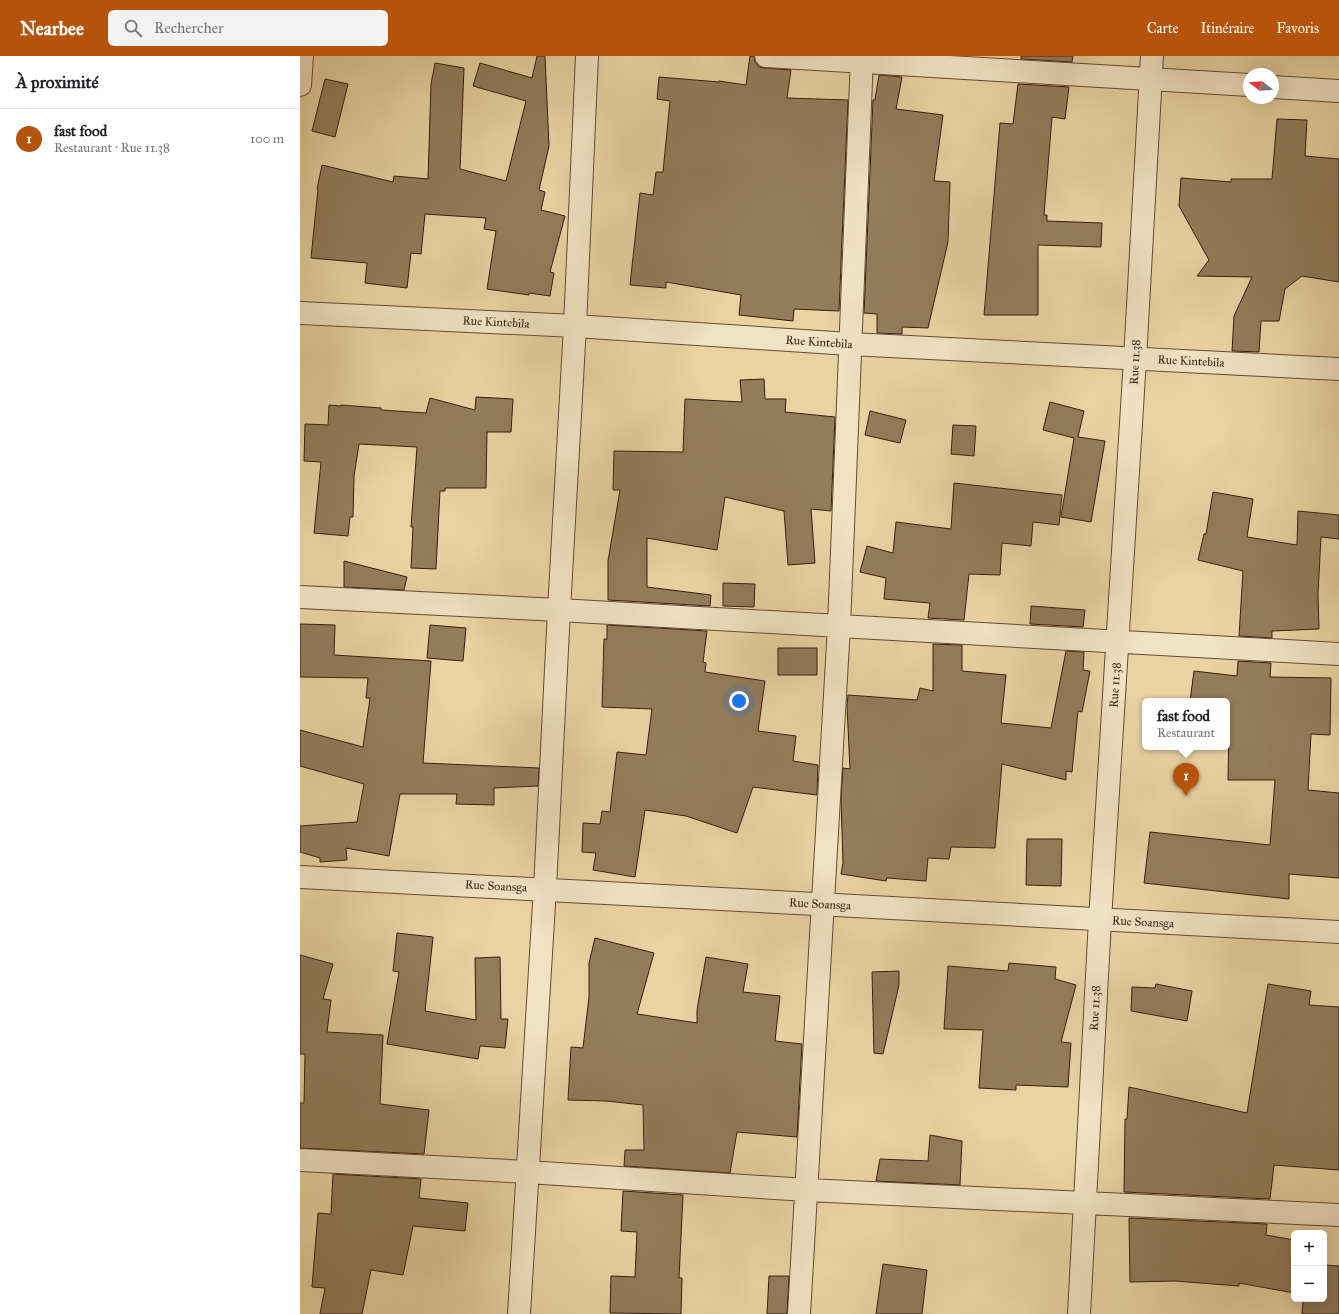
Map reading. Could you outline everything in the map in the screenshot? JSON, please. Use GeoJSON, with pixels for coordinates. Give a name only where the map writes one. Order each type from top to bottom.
{"type":"FeatureCollection","features":[{"type":"Feature","properties":{"kind":"street"},"geometry":{"type":"LineString","coordinates":[[300,85],[302,56]]}},
{"type":"Feature","properties":{"kind":"street"},"geometry":{"type":"LineString","coordinates":[[519,1314],[545,888],[575,326],[587,56]]}},
{"type":"Feature","properties":{"kind":"street"},"geometry":{"type":"LineString","coordinates":[[766,56],[862,59],[1243,85]]}},
{"type":"Feature","properties":{"kind":"street","name":"Rue 11.38"},"geometry":{"type":"LineString","coordinates":[[1079,1314],[1100,920],[1136,359],[1152,56]]}},
{"type":"Feature","properties":{"kind":"street"},"geometry":{"type":"LineString","coordinates":[[799,1314],[839,626],[862,59]]}},
{"type":"Feature","properties":{"kind":"street"},"geometry":{"type":"LineString","coordinates":[[1279,87],[1339,91]]}},
{"type":"Feature","properties":{"kind":"street","name":"Rue Kintebila"},"geometry":{"type":"LineString","coordinates":[[300,313],[575,326],[850,344],[1339,369]]}},
{"type":"Feature","properties":{"kind":"street"},"geometry":{"type":"LineString","coordinates":[[300,597],[559,610],[1339,654]]}},
{"type":"Feature","properties":{"kind":"street","name":"Rue Soansga"},"geometry":{"type":"LineString","coordinates":[[300,877],[545,888],[1100,920],[1339,932]]}},
{"type":"Feature","properties":{"kind":"street"},"geometry":{"type":"LineString","coordinates":[[300,1160],[527,1172],[807,1190],[1339,1215]]}},
{"type":"Feature","properties":{"kind":"building"},"geometry":{"type":"Polygon","coordinates":[[[537,56],[545,56],[549,146],[539,190],[545,192],[541,210],[565,216],[550,272],[554,273],[550,296],[529,293],[529,295],[487,289],[496,231],[484,229],[486,218],[425,214],[421,254],[411,253],[407,288],[365,283],[367,263],[311,258],[317,189],[322,165],[393,182],[394,176],[428,179],[431,84],[435,63],[464,68],[460,169],[506,181],[526,101],[473,86],[480,63],[532,78],[537,56]]]}},
{"type":"Feature","properties":{"kind":"building"},"geometry":{"type":"Polygon","coordinates":[[[750,56],[754,56],[755,62],[759,67],[791,70],[787,98],[848,100],[839,311],[794,309],[793,321],[739,315],[741,295],[666,282],[666,288],[630,285],[640,193],[653,195],[656,172],[663,172],[670,101],[657,99],[659,77],[719,81],[746,85],[750,56]]]}},
{"type":"Feature","properties":{"kind":"building"},"geometry":{"type":"Polygon","coordinates":[[[1021,56],[1073,56],[1072,62],[1021,59],[1021,56]]]}},
{"type":"Feature","properties":{"kind":"building"},"geometry":{"type":"Polygon","coordinates":[[[879,75],[902,77],[896,109],[943,115],[934,181],[950,182],[948,242],[928,328],[902,327],[902,334],[877,333],[877,314],[864,313],[873,100],[875,100],[879,75]]]}},
{"type":"Feature","properties":{"kind":"building"},"geometry":{"type":"Polygon","coordinates":[[[325,79],[348,84],[335,137],[312,131],[325,79]]]}},
{"type":"Feature","properties":{"kind":"building"},"geometry":{"type":"Polygon","coordinates":[[[1018,84],[1069,87],[1065,119],[1052,117],[1044,215],[1047,215],[1047,221],[1102,223],[1101,247],[1038,245],[1038,315],[984,315],[1000,123],[1013,124],[1018,84]]]}},
{"type":"Feature","properties":{"kind":"building"},"geometry":{"type":"Polygon","coordinates":[[[1277,119],[1307,120],[1305,156],[1339,159],[1339,282],[1302,276],[1285,289],[1279,321],[1261,321],[1259,352],[1232,351],[1234,316],[1252,277],[1197,276],[1209,260],[1179,206],[1181,178],[1231,182],[1231,179],[1272,179],[1277,119]]]}},
{"type":"Feature","properties":{"kind":"building"},"geometry":{"type":"Polygon","coordinates":[[[764,379],[765,399],[786,399],[785,412],[835,417],[831,511],[811,509],[815,563],[788,565],[784,511],[725,497],[717,550],[647,538],[647,587],[711,595],[710,606],[608,600],[608,561],[620,490],[613,490],[614,451],[683,452],[685,399],[742,402],[740,380],[764,379]]]}},
{"type":"Feature","properties":{"kind":"building"},"geometry":{"type":"Polygon","coordinates":[[[476,397],[513,399],[511,432],[487,432],[486,488],[445,488],[445,491],[440,491],[436,569],[411,568],[413,527],[411,527],[417,447],[359,444],[354,476],[353,517],[350,517],[348,536],[314,533],[321,462],[304,461],[305,424],[328,425],[329,405],[381,408],[381,410],[426,413],[430,398],[475,410],[476,397]]]}},
{"type":"Feature","properties":{"kind":"building"},"geometry":{"type":"Polygon","coordinates":[[[1050,402],[1084,411],[1078,437],[1105,441],[1091,522],[1061,517],[1074,438],[1043,430],[1050,402]]]}},
{"type":"Feature","properties":{"kind":"building"},"geometry":{"type":"Polygon","coordinates":[[[870,411],[906,420],[900,443],[865,435],[870,411]]]}},
{"type":"Feature","properties":{"kind":"building"},"geometry":{"type":"Polygon","coordinates":[[[953,425],[976,426],[974,456],[951,454],[953,425]]]}},
{"type":"Feature","properties":{"kind":"building"},"geometry":{"type":"Polygon","coordinates":[[[954,483],[1062,495],[1059,525],[1033,522],[1031,546],[1002,543],[1000,575],[969,574],[964,620],[928,618],[930,603],[884,599],[886,578],[860,572],[867,546],[893,553],[896,522],[951,529],[954,483]]]}},
{"type":"Feature","properties":{"kind":"building"},"geometry":{"type":"Polygon","coordinates":[[[1213,492],[1253,499],[1247,537],[1297,545],[1298,511],[1339,515],[1339,539],[1321,537],[1318,594],[1319,629],[1272,631],[1272,638],[1239,636],[1243,571],[1198,560],[1204,534],[1206,534],[1213,492]]]}},
{"type":"Feature","properties":{"kind":"building"},"geometry":{"type":"Polygon","coordinates":[[[344,561],[407,577],[404,590],[344,587],[344,561]]]}},
{"type":"Feature","properties":{"kind":"building"},"geometry":{"type":"Polygon","coordinates":[[[723,583],[755,584],[754,607],[723,606],[723,583]]]}},
{"type":"Feature","properties":{"kind":"building"},"geometry":{"type":"Polygon","coordinates":[[[1031,606],[1085,610],[1083,627],[1030,624],[1031,606]]]}},
{"type":"Feature","properties":{"kind":"building"},"geometry":{"type":"Polygon","coordinates":[[[300,624],[335,625],[334,655],[431,661],[423,763],[539,768],[538,786],[494,788],[494,805],[456,804],[457,794],[400,794],[389,856],[346,848],[347,860],[320,862],[320,858],[300,852],[300,826],[357,822],[364,784],[300,766],[300,730],[363,747],[370,698],[366,698],[368,678],[300,677],[300,624]]]}},
{"type":"Feature","properties":{"kind":"building"},"geometry":{"type":"Polygon","coordinates":[[[430,625],[466,628],[463,661],[427,658],[430,625]]]}},
{"type":"Feature","properties":{"kind":"building"},"geometry":{"type":"Polygon","coordinates":[[[607,625],[707,631],[703,662],[706,663],[705,672],[765,681],[758,731],[796,736],[793,761],[818,765],[817,795],[753,787],[737,833],[686,816],[645,810],[635,877],[593,870],[596,853],[582,852],[583,823],[600,824],[602,811],[610,812],[617,752],[646,755],[652,709],[602,707],[604,639],[607,639],[607,625]]]}},
{"type":"Feature","properties":{"kind":"building"},"geometry":{"type":"Polygon","coordinates":[[[933,644],[962,645],[962,671],[1006,675],[1001,723],[1051,728],[1066,651],[1084,652],[1083,670],[1090,671],[1082,712],[1078,711],[1072,772],[1066,771],[1066,780],[1002,764],[995,848],[951,847],[949,859],[928,858],[926,881],[887,878],[886,881],[841,874],[843,863],[841,799],[843,768],[850,769],[847,706],[848,695],[917,700],[920,688],[933,691],[933,644]]]}},
{"type":"Feature","properties":{"kind":"building"},"geometry":{"type":"Polygon","coordinates":[[[778,648],[817,648],[817,675],[778,675],[778,648]]]}},
{"type":"Feature","properties":{"kind":"building"},"geometry":{"type":"Polygon","coordinates":[[[1238,661],[1271,663],[1270,677],[1331,678],[1330,735],[1311,734],[1308,790],[1339,793],[1339,878],[1289,874],[1289,899],[1144,883],[1150,832],[1270,845],[1275,780],[1228,780],[1229,750],[1230,750],[1230,698],[1190,698],[1194,671],[1237,676],[1238,661]]]}},
{"type":"Feature","properties":{"kind":"building"},"geometry":{"type":"Polygon","coordinates":[[[1027,839],[1062,839],[1061,886],[1026,885],[1027,839]]]}},
{"type":"Feature","properties":{"kind":"building"},"geometry":{"type":"Polygon","coordinates":[[[397,933],[433,937],[425,1011],[476,1020],[475,958],[500,957],[501,1019],[508,1019],[505,1048],[480,1046],[478,1059],[387,1044],[399,972],[393,971],[397,933]]]}},
{"type":"Feature","properties":{"kind":"building"},"geometry":{"type":"Polygon","coordinates":[[[595,938],[654,953],[637,1014],[697,1023],[697,1010],[706,957],[748,964],[743,992],[780,996],[775,1041],[802,1044],[797,1137],[737,1132],[730,1173],[624,1166],[625,1150],[644,1150],[643,1105],[606,1101],[568,1100],[571,1047],[583,1048],[589,997],[589,963],[595,938]]]}},
{"type":"Feature","properties":{"kind":"building"},"geometry":{"type":"Polygon","coordinates":[[[300,955],[333,964],[323,999],[331,1000],[327,1032],[383,1035],[380,1104],[429,1110],[424,1154],[300,1148],[300,1103],[304,1103],[305,1054],[300,1054],[300,955]]]}},
{"type":"Feature","properties":{"kind":"building"},"geometry":{"type":"Polygon","coordinates":[[[1009,963],[1056,967],[1055,979],[1076,985],[1061,1042],[1071,1043],[1068,1087],[1016,1085],[1016,1090],[979,1088],[983,1030],[944,1029],[948,966],[1008,971],[1009,963]]]}},
{"type":"Feature","properties":{"kind":"building"},"geometry":{"type":"Polygon","coordinates":[[[899,971],[899,985],[883,1054],[874,1053],[872,972],[899,971]]]}},
{"type":"Feature","properties":{"kind":"building"},"geometry":{"type":"Polygon","coordinates":[[[1156,984],[1192,991],[1187,1021],[1131,1011],[1132,987],[1155,988],[1156,984]]]}},
{"type":"Feature","properties":{"kind":"building"},"geometry":{"type":"Polygon","coordinates":[[[1268,984],[1311,991],[1309,1005],[1339,1007],[1339,1170],[1274,1165],[1270,1199],[1124,1192],[1125,1119],[1127,1119],[1129,1087],[1247,1113],[1268,984]]]}},
{"type":"Feature","properties":{"kind":"building"},"geometry":{"type":"Polygon","coordinates":[[[930,1135],[962,1141],[960,1185],[876,1181],[880,1159],[928,1161],[930,1135]]]}},
{"type":"Feature","properties":{"kind":"building"},"geometry":{"type":"Polygon","coordinates":[[[333,1174],[421,1179],[419,1198],[468,1203],[465,1231],[413,1226],[403,1275],[371,1270],[362,1314],[320,1314],[325,1288],[312,1287],[318,1213],[331,1214],[333,1174]]]}},
{"type":"Feature","properties":{"kind":"building"},"geometry":{"type":"Polygon","coordinates":[[[623,1191],[683,1195],[679,1278],[682,1278],[681,1314],[610,1313],[611,1276],[635,1277],[637,1232],[621,1231],[623,1191]]]}},
{"type":"Feature","properties":{"kind":"building"},"geometry":{"type":"Polygon","coordinates":[[[1129,1218],[1267,1224],[1266,1235],[1291,1239],[1291,1292],[1239,1283],[1239,1286],[1175,1281],[1130,1282],[1129,1218]]]}},
{"type":"Feature","properties":{"kind":"building"},"geometry":{"type":"Polygon","coordinates":[[[883,1264],[927,1270],[922,1314],[876,1314],[883,1264]]]}},
{"type":"Feature","properties":{"kind":"building"},"geometry":{"type":"Polygon","coordinates":[[[1327,1265],[1339,1266],[1339,1314],[1302,1314],[1303,1302],[1327,1302],[1327,1265]]]}},
{"type":"Feature","properties":{"kind":"building"},"geometry":{"type":"Polygon","coordinates":[[[769,1276],[789,1276],[787,1314],[767,1314],[769,1276]]]}},
{"type":"Feature","properties":{"kind":"place","name":"fast food"},"geometry":{"type":"Point","coordinates":[1186,796]}}]}
